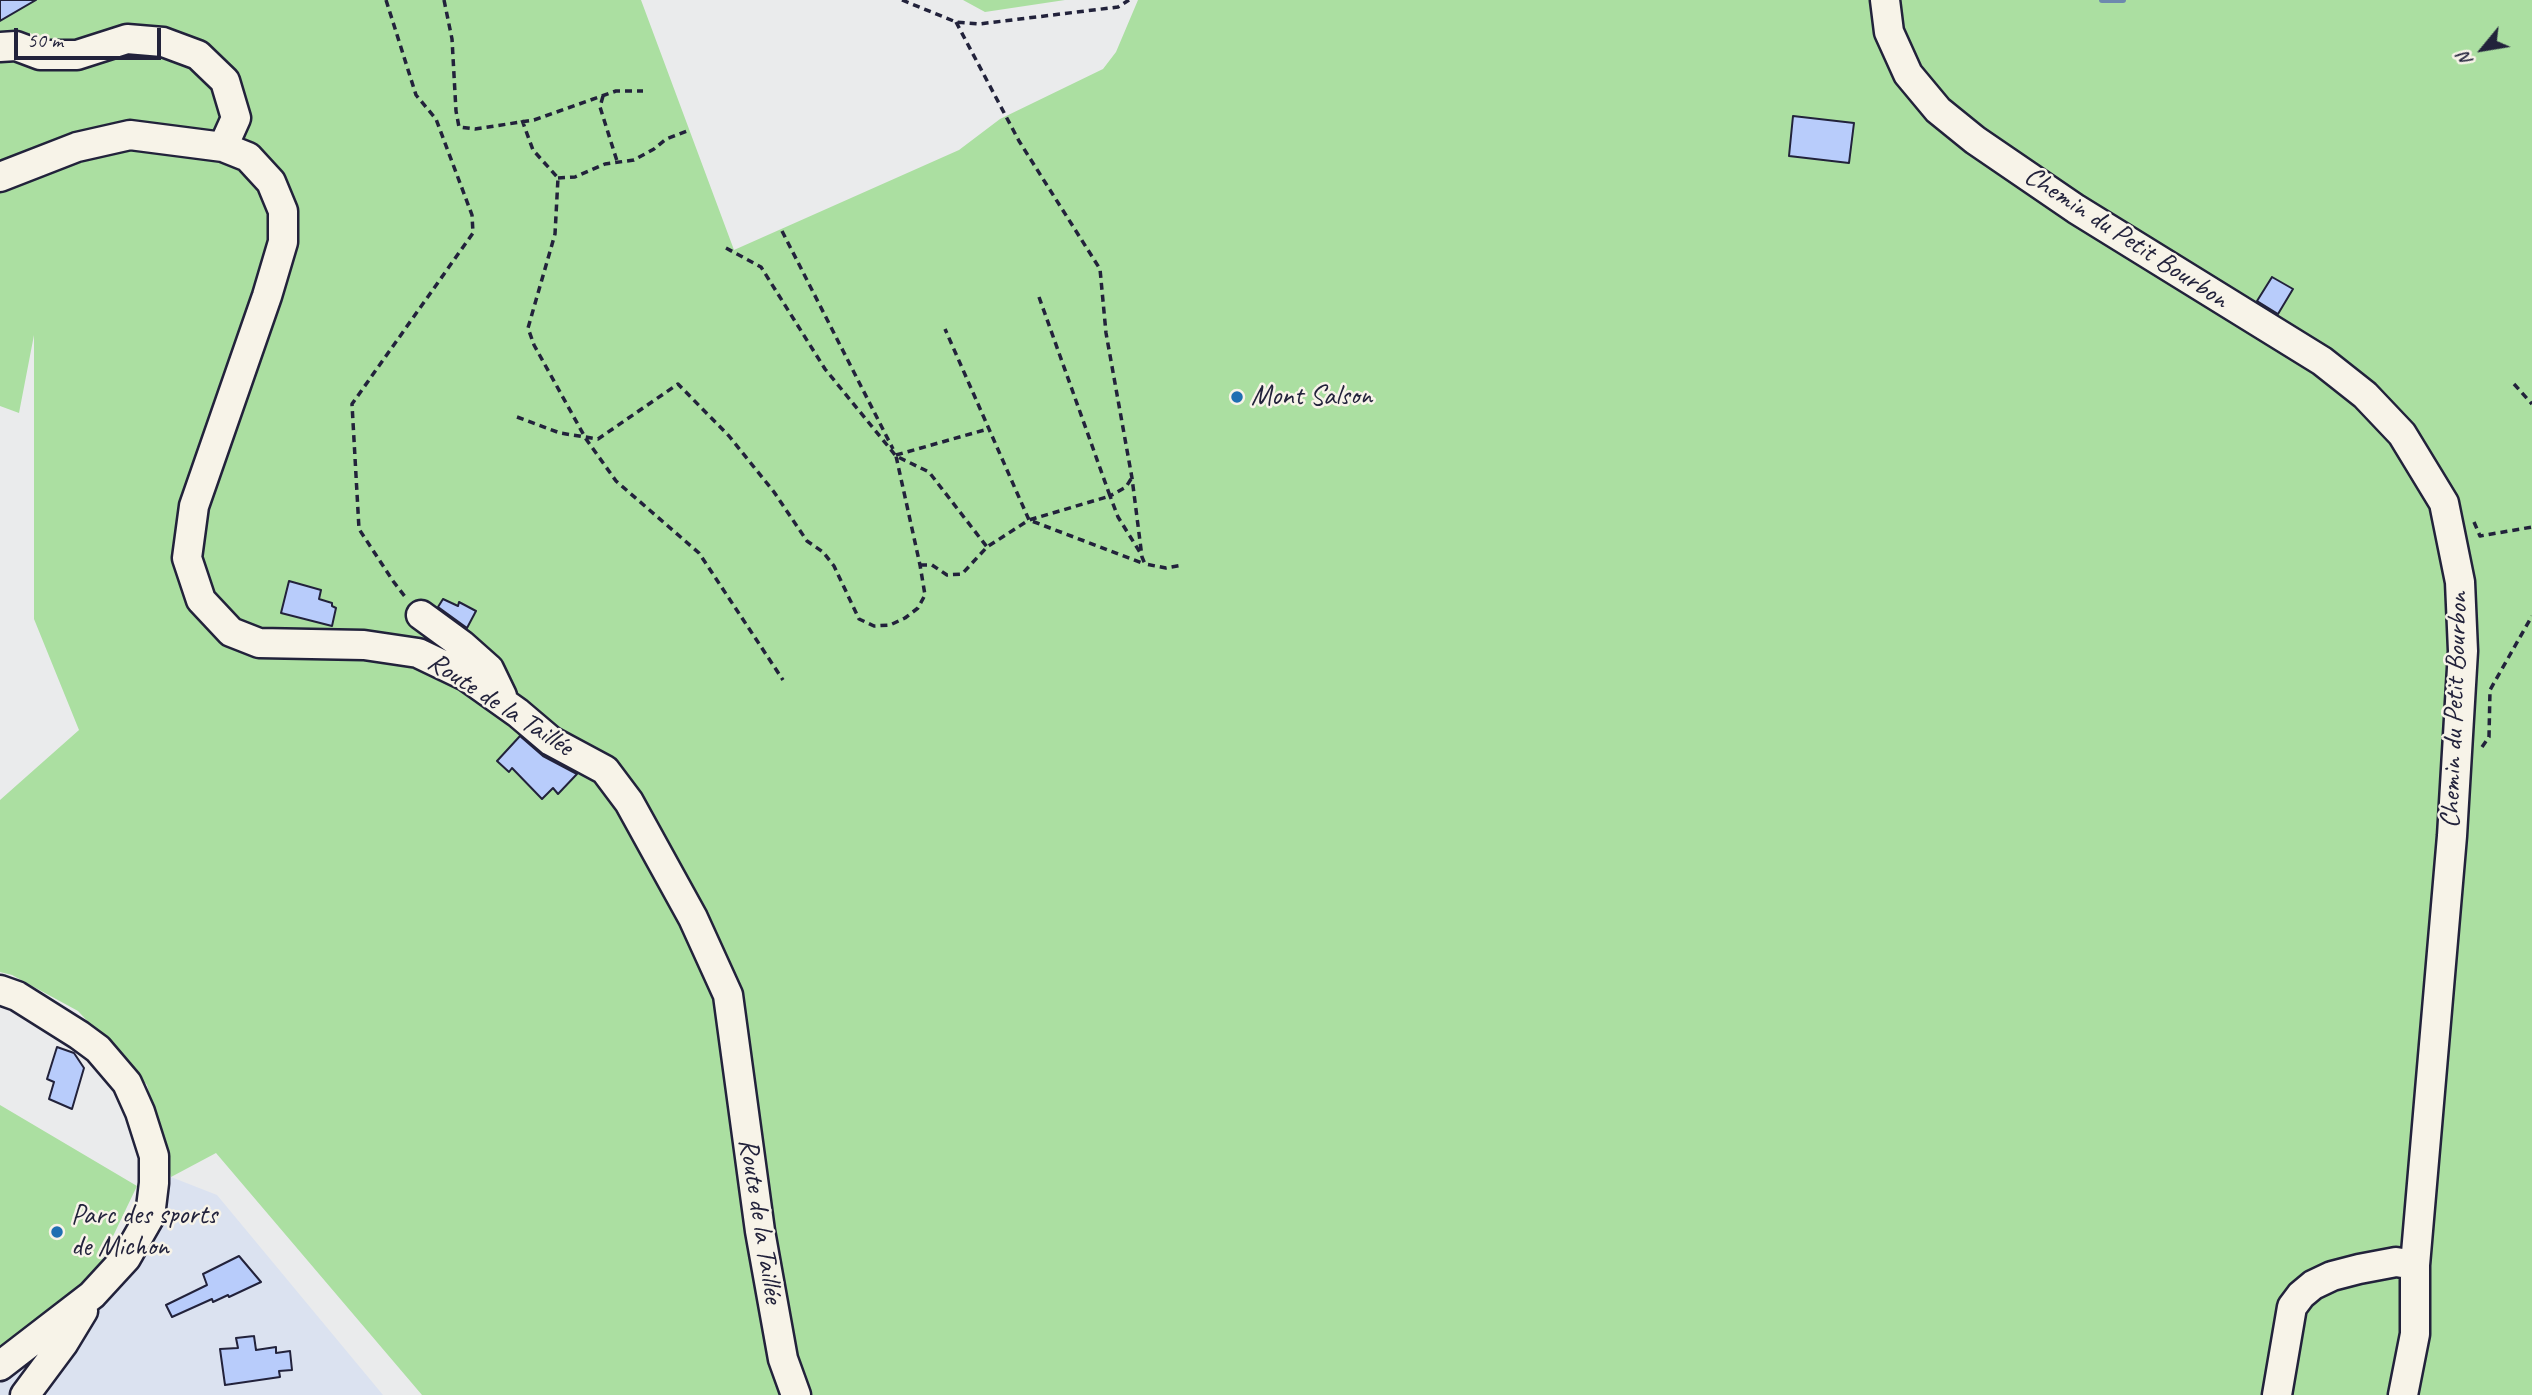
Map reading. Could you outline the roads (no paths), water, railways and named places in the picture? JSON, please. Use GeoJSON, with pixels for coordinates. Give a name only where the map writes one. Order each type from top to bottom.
{"type":"FeatureCollection","features":[{"type":"Feature","properties":{"kind":"street","name":"Chemin du Petit Bourbon"},"geometry":{"type":"LineString","coordinates":[[1885,0],[1889,32],[1908,75],[1938,110],[1975,140],[2076,209],[2322,361],[2365,395],[2402,434],[2444,503],[2460,582],[2463,651],[2452,836],[2415,1265],[2415,1334],[2403,1395]]}},
{"type":"Feature","properties":{"kind":"street"},"geometry":{"type":"LineString","coordinates":[[0,47],[16,46],[40,55],[77,55],[127,40],[163,41],[198,55],[225,81],[236,118],[223,147],[130,135],[77,147],[0,177]]}},
{"type":"Feature","properties":{"kind":"street","name":"Route de la Taillée"},"geometry":{"type":"LineString","coordinates":[[223,147],[247,157],[271,182],[283,211],[283,242],[194,506],[187,558],[201,600],[231,632],[259,643],[364,645],[418,653],[466,676],[507,704],[551,741],[605,771],[629,802],[687,906],[728,995],[760,1231],[783,1359],[796,1395]]}},
{"type":"Feature","properties":{"kind":"street"},"geometry":{"type":"LineString","coordinates":[[421,615],[489,669],[507,704]]}},
{"type":"Feature","properties":{"kind":"street"},"geometry":{"type":"LineString","coordinates":[[0,990],[17,996],[48,1014],[97,1049],[127,1083],[154,1156],[150,1216],[126,1258],[92,1295],[0,1366]]}},
{"type":"Feature","properties":{"kind":"street"},"geometry":{"type":"LineString","coordinates":[[2277,1395],[2292,1307],[2301,1295],[2313,1285],[2359,1269],[2396,1262],[2415,1265]]}},
{"type":"Feature","properties":{"kind":"street"},"geometry":{"type":"LineString","coordinates":[[25,1395],[63,1344],[92,1295]]}},
{"type":"Feature","properties":{"kind":"waterway"},"geometry":{"type":"LineString","coordinates":[[2102,0],[2123,0]]}},
{"type":"Feature","properties":{"kind":"place","name":"Mont Salson"},"geometry":{"type":"Point","coordinates":[1237,397]}},
{"type":"Feature","properties":{"kind":"place","name":"Parc des sports de Michon"},"geometry":{"type":"Point","coordinates":[57,1232]}}]}
